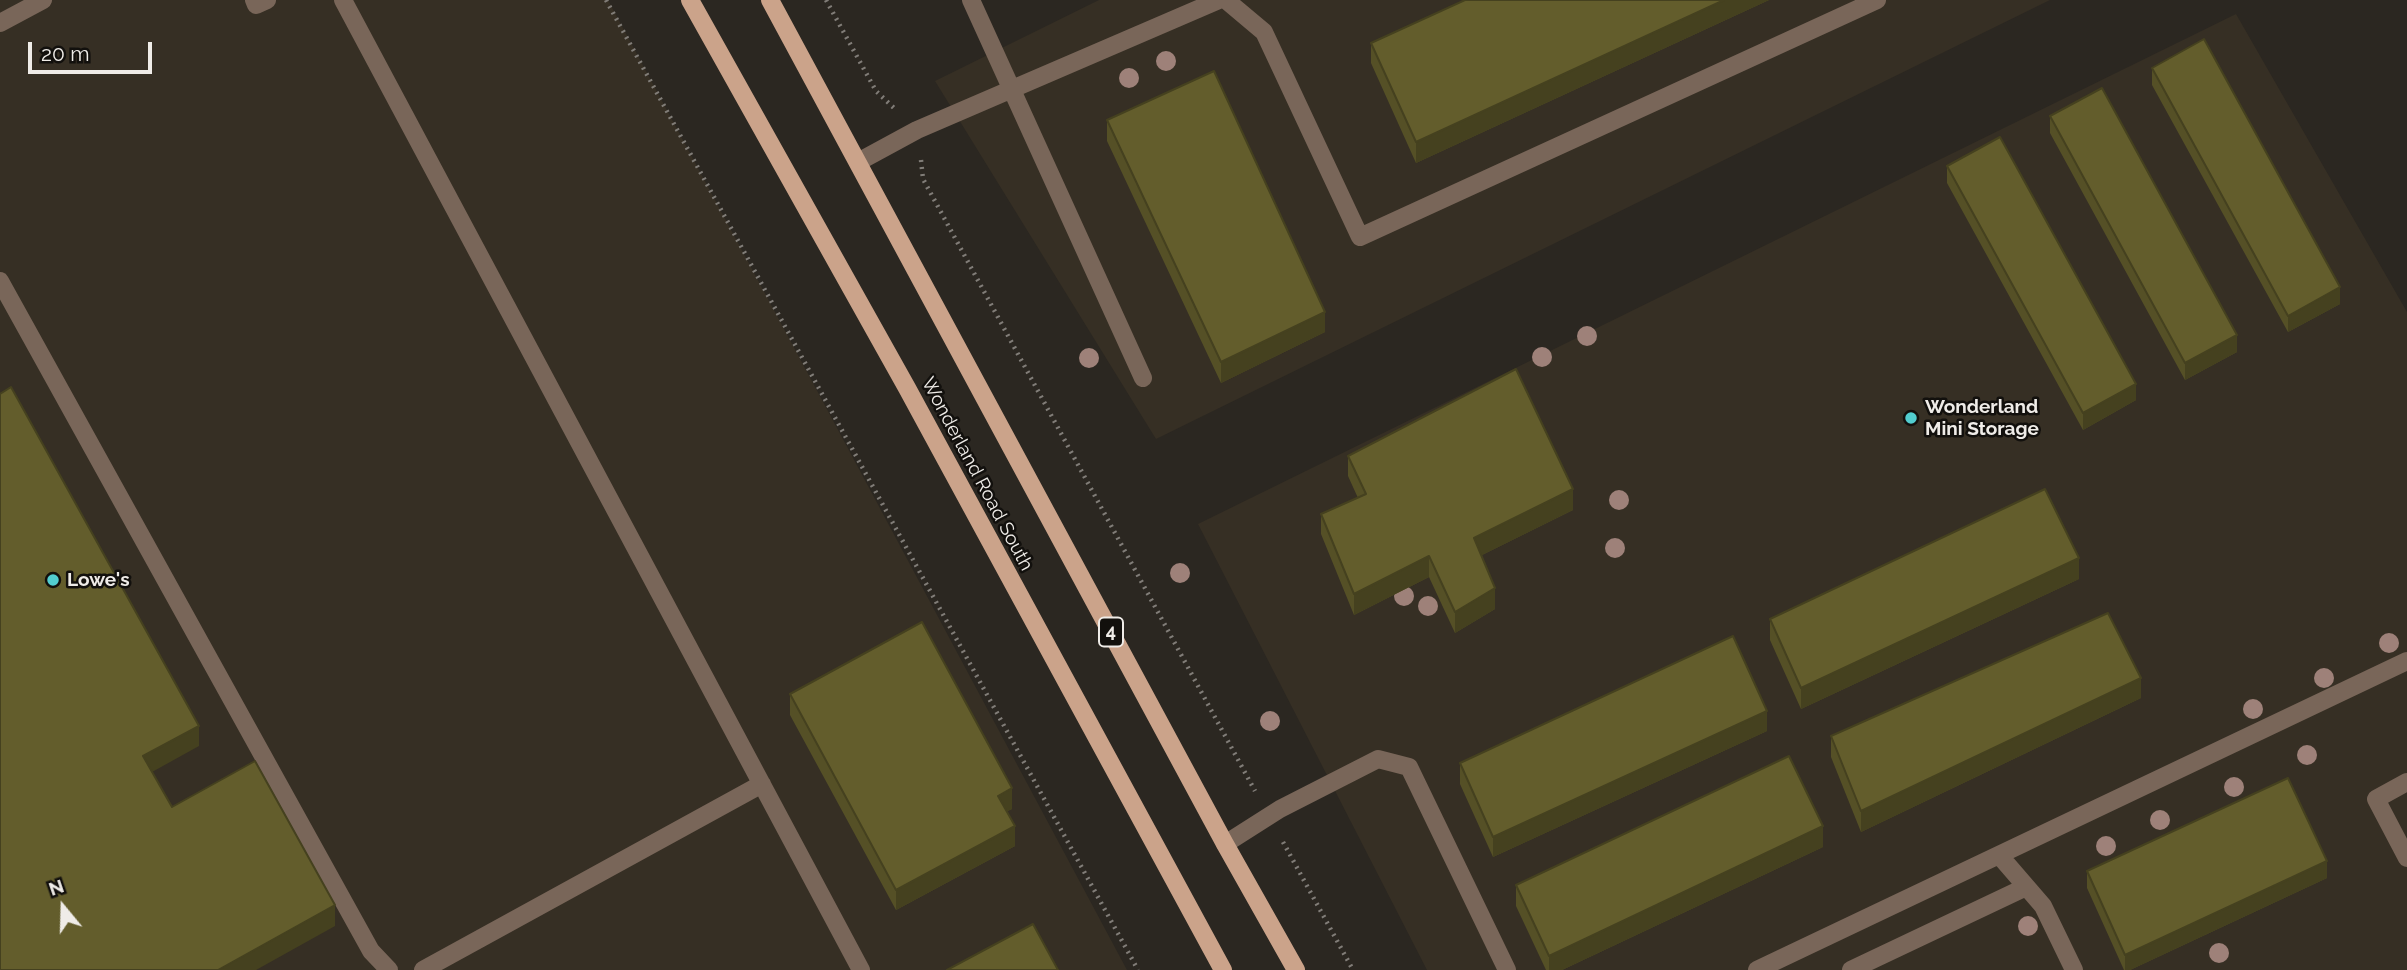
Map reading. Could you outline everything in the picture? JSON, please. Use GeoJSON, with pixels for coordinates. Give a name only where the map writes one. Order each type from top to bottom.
{"type":"FeatureCollection","features":[{"type":"Feature","properties":{"kind":"main road","name":"Wonderland Road South"},"geometry":{"type":"LineString","coordinates":[[690,0],[914,400],[1223,970]]}},
{"type":"Feature","properties":{"kind":"main road","name":"4"},"geometry":{"type":"LineString","coordinates":[[770,0],[1225,844],[1296,970]]}},
{"type":"Feature","properties":{"kind":"lane"},"geometry":{"type":"LineString","coordinates":[[0,23],[43,0]]}},
{"type":"Feature","properties":{"kind":"lane"},"geometry":{"type":"LineString","coordinates":[[254,0],[257,5],[267,0]]}},
{"type":"Feature","properties":{"kind":"lane"},"geometry":{"type":"LineString","coordinates":[[343,0],[861,970]]}},
{"type":"Feature","properties":{"kind":"lane"},"geometry":{"type":"LineString","coordinates":[[971,0],[1143,378]]}},
{"type":"Feature","properties":{"kind":"lane"},"geometry":{"type":"LineString","coordinates":[[858,162],[917,130],[1219,0]]}},
{"type":"Feature","properties":{"kind":"lane"},"geometry":{"type":"LineString","coordinates":[[1226,0],[1264,32],[1360,237],[1877,0]]}},
{"type":"Feature","properties":{"kind":"lane"},"geometry":{"type":"LineString","coordinates":[[0,281],[371,951],[389,970]]}},
{"type":"Feature","properties":{"kind":"lane"},"geometry":{"type":"LineString","coordinates":[[1757,970],[2407,661]]}},
{"type":"Feature","properties":{"kind":"lane"},"geometry":{"type":"LineString","coordinates":[[1225,844],[1268,816],[1378,759],[1409,767],[1507,970]]}},
{"type":"Feature","properties":{"kind":"lane"},"geometry":{"type":"LineString","coordinates":[[2407,782],[2376,799],[2407,858]]}},
{"type":"Feature","properties":{"kind":"lane"},"geometry":{"type":"LineString","coordinates":[[423,970],[762,784]]}},
{"type":"Feature","properties":{"kind":"lane"},"geometry":{"type":"LineString","coordinates":[[1999,855],[2043,906],[2074,970]]}},
{"type":"Feature","properties":{"kind":"lane"},"geometry":{"type":"LineString","coordinates":[[1851,970],[2026,887]]}},
{"type":"Feature","properties":{"kind":"path"},"geometry":{"type":"LineString","coordinates":[[606,0],[1138,970]]}},
{"type":"Feature","properties":{"kind":"path"},"geometry":{"type":"LineString","coordinates":[[827,0],[876,91],[917,130],[923,179],[1353,970]]}},
{"type":"Feature","properties":{"kind":"shaded area"},"geometry":{"type":"Polygon","coordinates":[[[0,0],[608,0],[1127,970],[0,970],[0,0]]]}},
{"type":"Feature","properties":{"kind":"shaded area"},"geometry":{"type":"Polygon","coordinates":[[[1099,0],[2050,0],[1156,439],[935,81],[1099,0]]]}},
{"type":"Feature","properties":{"kind":"shaded area","name":"Wonderland Mini Storage"},"geometry":{"type":"Polygon","coordinates":[[[2236,14],[2407,312],[2407,970],[1427,970],[1198,524],[2236,14]]]}},
{"type":"Feature","properties":{"kind":"building"},"geometry":{"type":"Polygon","coordinates":[[[1465,0],[1724,0],[1416,142],[1371,43],[1465,0]]]}},
{"type":"Feature","properties":{"kind":"building"},"geometry":{"type":"Polygon","coordinates":[[[2204,39],[2340,287],[2288,316],[2152,68],[2204,39]]]}},
{"type":"Feature","properties":{"kind":"building"},"geometry":{"type":"Polygon","coordinates":[[[1214,71],[1325,312],[1221,362],[1107,120],[1214,71]]]}},
{"type":"Feature","properties":{"kind":"building"},"geometry":{"type":"Polygon","coordinates":[[[2102,88],[2237,335],[2185,363],[2050,116],[2102,88]]]}},
{"type":"Feature","properties":{"kind":"building"},"geometry":{"type":"Polygon","coordinates":[[[2000,137],[2136,384],[2083,413],[1947,166],[2000,137]]]}},
{"type":"Feature","properties":{"kind":"building"},"geometry":{"type":"Polygon","coordinates":[[[1516,369],[1573,489],[1474,538],[1495,588],[1455,612],[1429,556],[1354,594],[1321,514],[1366,494],[1348,456],[1516,369]]]}},
{"type":"Feature","properties":{"kind":"building","name":"Lowe's"},"geometry":{"type":"Polygon","coordinates":[[[11,387],[199,726],[143,756],[172,807],[255,761],[335,905],[218,970],[0,970],[0,394],[11,387]]]}},
{"type":"Feature","properties":{"kind":"building"},"geometry":{"type":"Polygon","coordinates":[[[2045,489],[2079,558],[1801,688],[1770,619],[2045,489]]]}},
{"type":"Feature","properties":{"kind":"building"},"geometry":{"type":"Polygon","coordinates":[[[2108,613],[2141,678],[1861,811],[1831,736],[2108,613]]]}},
{"type":"Feature","properties":{"kind":"building"},"geometry":{"type":"Polygon","coordinates":[[[922,622],[1012,788],[998,796],[1015,826],[896,890],[790,694],[922,622]]]}},
{"type":"Feature","properties":{"kind":"building"},"geometry":{"type":"Polygon","coordinates":[[[1733,636],[1767,711],[1493,837],[1460,763],[1733,636]]]}},
{"type":"Feature","properties":{"kind":"building"},"geometry":{"type":"Polygon","coordinates":[[[1789,756],[1823,826],[1549,956],[1516,885],[1789,756]]]}},
{"type":"Feature","properties":{"kind":"building"},"geometry":{"type":"Polygon","coordinates":[[[2288,778],[2327,861],[2125,955],[2087,871],[2288,778]]]}},
{"type":"Feature","properties":{"kind":"building"},"geometry":{"type":"Polygon","coordinates":[[[1033,924],[1058,970],[947,970],[1033,924]]]}},
{"type":"Feature","properties":{"kind":"place","name":"Wonderland Mini Storage"},"geometry":{"type":"Point","coordinates":[1911,418]}},
{"type":"Feature","properties":{"kind":"place","name":"Lowe's"},"geometry":{"type":"Point","coordinates":[53,580]}}]}
